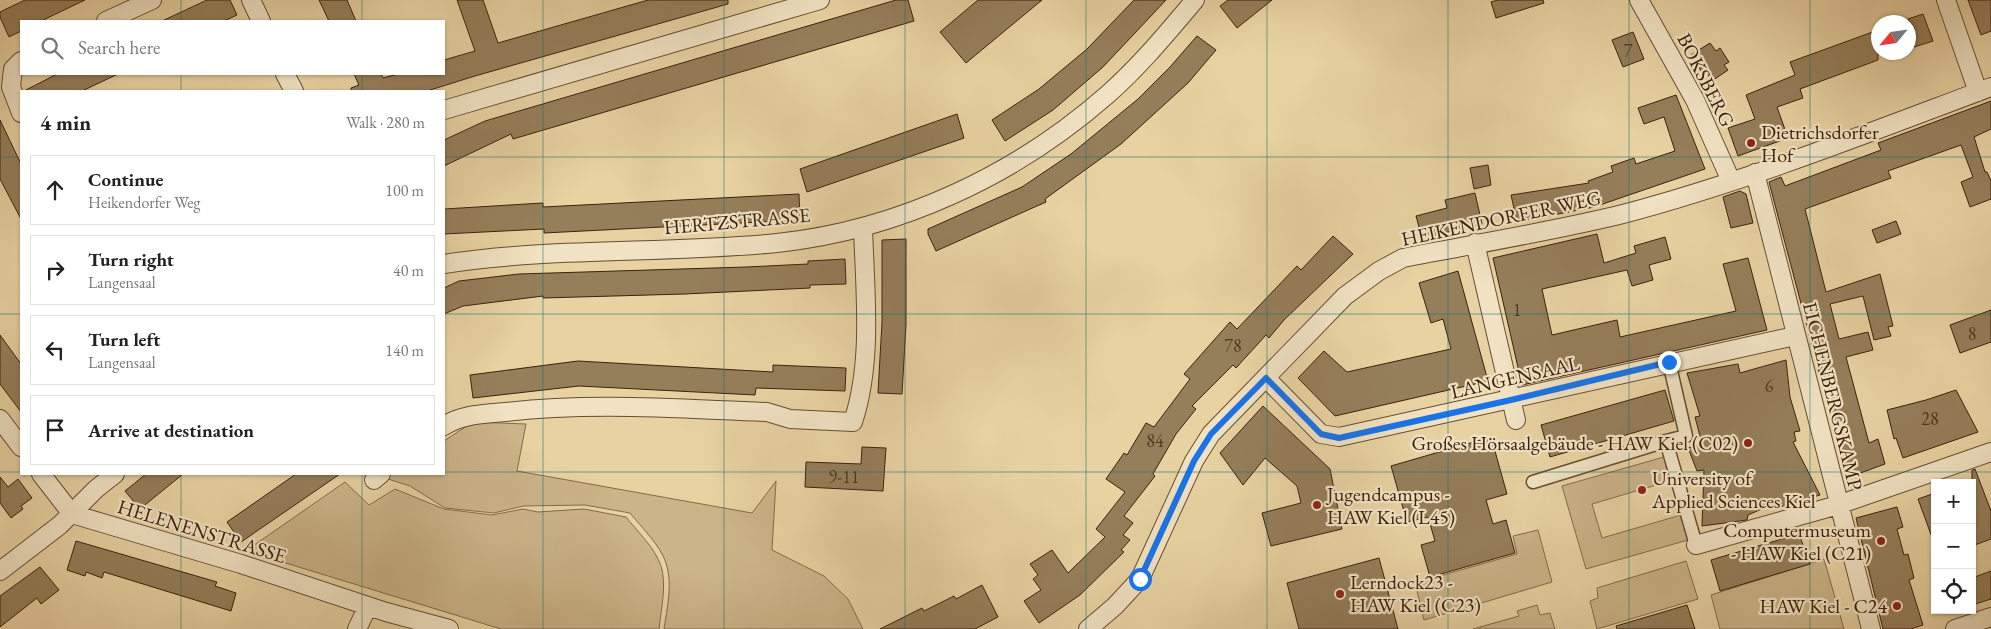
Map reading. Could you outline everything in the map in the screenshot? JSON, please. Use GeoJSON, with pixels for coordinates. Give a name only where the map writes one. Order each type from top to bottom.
{"type":"FeatureCollection","features":[{"type":"Feature","properties":{"kind":"street"},"geometry":{"type":"LineString","coordinates":[[108,20],[152,0]]}},
{"type":"Feature","properties":{"kind":"street"},"geometry":{"type":"LineString","coordinates":[[251,0],[261,20]]}},
{"type":"Feature","properties":{"kind":"street"},"geometry":{"type":"LineString","coordinates":[[445,110],[820,0]]}},
{"type":"Feature","properties":{"kind":"street","name":"HERTZSTRASSE"},"geometry":{"type":"LineString","coordinates":[[445,264],[512,256],[777,243],[864,228],[954,194],[998,172],[1034,150],[1107,95],[1142,62],[1195,0]]}},
{"type":"Feature","properties":{"kind":"street","name":"BOKSBERG"},"geometry":{"type":"LineString","coordinates":[[1639,0],[1695,100],[1731,181]]}},
{"type":"Feature","properties":{"kind":"street"},"geometry":{"type":"LineString","coordinates":[[1946,0],[1985,90]]}},
{"type":"Feature","properties":{"kind":"street"},"geometry":{"type":"LineString","coordinates":[[20,62],[13,69],[11,87],[20,110]]}},
{"type":"Feature","properties":{"kind":"street"},"geometry":{"type":"LineString","coordinates":[[286,75],[293,90]]}},
{"type":"Feature","properties":{"kind":"street","name":"HEIKENDORFER WEG"},"geometry":{"type":"LineString","coordinates":[[1088,629],[1115,606],[1140,579],[1178,495],[1211,434],[1345,296],[1379,272],[1403,258],[1617,215],[1755,174],[1985,90]]}},
{"type":"Feature","properties":{"kind":"street","name":"EICHENBERGSKAMP"},"geometry":{"type":"LineString","coordinates":[[1755,174],[1871,629]]}},
{"type":"Feature","properties":{"kind":"street"},"geometry":{"type":"LineString","coordinates":[[445,426],[469,416],[566,407],[607,406],[768,412],[790,419],[853,422],[862,395],[866,322],[864,228]]}},
{"type":"Feature","properties":{"kind":"street"},"geometry":{"type":"LineString","coordinates":[[1475,244],[1516,420]]}},
{"type":"Feature","properties":{"kind":"street","name":"LANGENSAAL"},"geometry":{"type":"LineString","coordinates":[[1266,378],[1321,434],[1339,438],[1511,400],[1669,362],[1795,336]]}},
{"type":"Feature","properties":{"kind":"street"},"geometry":{"type":"LineString","coordinates":[[1533,482],[1686,436],[1669,362]]}},
{"type":"Feature","properties":{"kind":"street"},"geometry":{"type":"LineString","coordinates":[[0,419],[20,446]]}},
{"type":"Feature","properties":{"kind":"street"},"geometry":{"type":"LineString","coordinates":[[1666,441],[1696,545],[1838,505],[1991,452]]}},
{"type":"Feature","properties":{"kind":"street"},"geometry":{"type":"LineString","coordinates":[[42,475],[72,514]]}},
{"type":"Feature","properties":{"kind":"street"},"geometry":{"type":"LineString","coordinates":[[0,572],[72,514],[96,489],[114,475]]}},
{"type":"Feature","properties":{"kind":"street","name":"HELENENSTRASSE"},"geometry":{"type":"LineString","coordinates":[[72,514],[241,564],[368,606]]}},
{"type":"Feature","properties":{"kind":"street"},"geometry":{"type":"LineString","coordinates":[[357,629],[368,606],[450,629]]}},
{"type":"Feature","properties":{"kind":"street"},"geometry":{"type":"LineString","coordinates":[[1955,629],[1991,617]]}},
{"type":"Feature","properties":{"kind":"shaded area"},"geometry":{"type":"Polygon","coordinates":[[[473,422],[526,424],[517,471],[752,513],[776,481],[772,550],[824,576],[848,599],[863,629],[664,629],[669,588],[666,563],[655,543],[630,513],[585,505],[523,506],[494,513],[445,508],[410,486],[385,478],[390,475],[445,475],[445,440],[473,422]]]}},
{"type":"Feature","properties":{"kind":"shaded area"},"geometry":{"type":"Polygon","coordinates":[[[1664,457],[1670,481],[1592,504],[1602,538],[1681,515],[1688,540],[1586,569],[1562,486],[1664,457]]]}},
{"type":"Feature","properties":{"kind":"shaded area"},"geometry":{"type":"Polygon","coordinates":[[[345,482],[369,505],[395,489],[444,509],[492,515],[523,509],[538,512],[584,509],[626,517],[650,547],[661,566],[664,589],[659,629],[501,629],[253,553],[250,548],[345,482]]]}},
{"type":"Feature","properties":{"kind":"shaded area"},"geometry":{"type":"Polygon","coordinates":[[[1538,530],[1552,582],[1424,620],[1415,583],[1517,554],[1513,536],[1538,530]]]}},
{"type":"Feature","properties":{"kind":"shaded area"},"geometry":{"type":"Polygon","coordinates":[[[1824,559],[1844,629],[1720,629],[1711,595],[1824,559]]]}},
{"type":"Feature","properties":{"kind":"shaded area"},"geometry":{"type":"Polygon","coordinates":[[[1686,561],[1698,599],[1597,629],[1590,601],[1598,598],[1597,588],[1686,561]]]}},
{"type":"Feature","properties":{"kind":"shaded area"},"geometry":{"type":"Polygon","coordinates":[[[1537,605],[1540,615],[1550,613],[1555,629],[1473,629],[1519,616],[1517,611],[1537,605]]]}},
{"type":"Feature","properties":{"kind":"building"},"geometry":{"type":"Polygon","coordinates":[[[25,0],[85,0],[43,20],[20,20],[20,32],[9,37],[0,17],[0,12],[25,0]]]}},
{"type":"Feature","properties":{"kind":"building"},"geometry":{"type":"Polygon","coordinates":[[[207,0],[230,0],[237,15],[226,20],[164,20],[207,0]]]}},
{"type":"Feature","properties":{"kind":"building"},"geometry":{"type":"Polygon","coordinates":[[[319,0],[347,0],[356,20],[329,20],[319,0]]]}},
{"type":"Feature","properties":{"kind":"building"},"geometry":{"type":"Polygon","coordinates":[[[457,0],[483,0],[498,43],[648,0],[728,0],[728,4],[430,90],[351,90],[351,88],[359,85],[354,75],[382,75],[383,78],[394,75],[445,75],[445,60],[475,51],[457,0]]]}},
{"type":"Feature","properties":{"kind":"building"},"geometry":{"type":"Polygon","coordinates":[[[896,0],[908,0],[914,21],[513,139],[511,134],[445,166],[445,140],[485,121],[896,0]]]}},
{"type":"Feature","properties":{"kind":"building"},"geometry":{"type":"Polygon","coordinates":[[[978,0],[1042,0],[966,63],[940,32],[978,0]]]}},
{"type":"Feature","properties":{"kind":"building"},"geometry":{"type":"Polygon","coordinates":[[[1134,0],[1166,0],[1103,67],[1053,110],[1005,141],[992,120],[1039,89],[1087,49],[1134,0]]]}},
{"type":"Feature","properties":{"kind":"building"},"geometry":{"type":"Polygon","coordinates":[[[1228,0],[1272,0],[1237,28],[1220,6],[1228,0]]]}},
{"type":"Feature","properties":{"kind":"building"},"geometry":{"type":"Polygon","coordinates":[[[1498,0],[1543,0],[1544,3],[1496,18],[1491,2],[1498,0]]]}},
{"type":"Feature","properties":{"kind":"building"},"geometry":{"type":"Polygon","coordinates":[[[1968,0],[1991,0],[1991,31],[1981,35],[1968,0]]]}},
{"type":"Feature","properties":{"kind":"building"},"geometry":{"type":"Polygon","coordinates":[[[1923,14],[1933,41],[1916,46],[1916,16],[1923,14]]]}},
{"type":"Feature","properties":{"kind":"building"},"geometry":{"type":"Polygon","coordinates":[[[1633,32],[1644,59],[1623,67],[1612,40],[1633,32]]]}},
{"type":"Feature","properties":{"kind":"building"},"geometry":{"type":"Polygon","coordinates":[[[1871,33],[1871,60],[1878,60],[1800,89],[1803,98],[1777,107],[1788,138],[1738,156],[1728,128],[1755,119],[1746,95],[1795,75],[1790,62],[1871,33]]]}},
{"type":"Feature","properties":{"kind":"building"},"geometry":{"type":"Polygon","coordinates":[[[1197,36],[1216,50],[1188,83],[1121,144],[1045,199],[1046,202],[936,251],[928,234],[928,229],[1022,187],[1071,154],[1138,99],[1197,36]]]}},
{"type":"Feature","properties":{"kind":"building"},"geometry":{"type":"Polygon","coordinates":[[[1710,43],[1716,51],[1720,48],[1729,62],[1724,65],[1728,70],[1709,83],[1691,55],[1710,43]]]}},
{"type":"Feature","properties":{"kind":"building"},"geometry":{"type":"Polygon","coordinates":[[[55,75],[116,75],[84,90],[26,90],[55,75]]]}},
{"type":"Feature","properties":{"kind":"building"},"geometry":{"type":"Polygon","coordinates":[[[1676,95],[1705,169],[1594,207],[1517,222],[1511,195],[1589,183],[1588,181],[1613,172],[1611,166],[1634,158],[1636,164],[1675,151],[1664,117],[1644,124],[1638,108],[1676,95]]]}},
{"type":"Feature","properties":{"kind":"building"},"geometry":{"type":"Polygon","coordinates":[[[1991,101],[1991,129],[1974,137],[1985,172],[1987,172],[1991,181],[1991,199],[1970,207],[1961,182],[1973,177],[1961,145],[1888,171],[1891,178],[1805,209],[1826,292],[1880,274],[1893,326],[1888,327],[1891,336],[1874,340],[1863,296],[1830,304],[1839,339],[1868,332],[1873,350],[1846,357],[1869,443],[1878,439],[1885,464],[1847,478],[1769,182],[1781,177],[1785,186],[1881,150],[1878,143],[1991,101]]]}},
{"type":"Feature","properties":{"kind":"building"},"geometry":{"type":"Polygon","coordinates":[[[957,114],[964,138],[807,192],[800,169],[957,114]]]}},
{"type":"Feature","properties":{"kind":"building"},"geometry":{"type":"Polygon","coordinates":[[[0,120],[20,162],[20,217],[0,179],[0,120]]]}},
{"type":"Feature","properties":{"kind":"building"},"geometry":{"type":"Polygon","coordinates":[[[1488,165],[1491,185],[1474,189],[1470,168],[1488,165]]]}},
{"type":"Feature","properties":{"kind":"building"},"geometry":{"type":"Polygon","coordinates":[[[1740,191],[1746,194],[1753,223],[1731,228],[1723,197],[1740,191]]]}},
{"type":"Feature","properties":{"kind":"building"},"geometry":{"type":"Polygon","coordinates":[[[1475,193],[1482,224],[1422,238],[1416,216],[1447,208],[1445,200],[1475,193]]]}},
{"type":"Feature","properties":{"kind":"building"},"geometry":{"type":"Polygon","coordinates":[[[799,194],[800,220],[544,233],[544,229],[445,234],[445,209],[543,203],[543,207],[799,194]]]}},
{"type":"Feature","properties":{"kind":"building"},"geometry":{"type":"Polygon","coordinates":[[[1896,221],[1901,234],[1877,243],[1872,230],[1896,221]]]}},
{"type":"Feature","properties":{"kind":"building"},"geometry":{"type":"Polygon","coordinates":[[[1597,234],[1604,263],[1636,253],[1634,246],[1665,237],[1671,259],[1649,265],[1653,280],[1632,286],[1627,270],[1542,289],[1552,335],[1617,320],[1620,337],[1736,311],[1723,264],[1748,258],[1767,330],[1522,385],[1493,258],[1597,234]]]}},
{"type":"Feature","properties":{"kind":"building"},"geometry":{"type":"Polygon","coordinates":[[[1333,236],[1353,254],[1284,320],[1269,338],[1266,335],[1236,368],[1233,365],[1192,406],[1196,409],[1176,434],[1153,474],[1155,476],[1124,516],[1133,523],[1123,535],[1130,540],[1121,550],[1124,552],[1080,595],[1039,623],[1024,601],[1041,590],[1033,579],[1038,575],[1030,564],[1052,550],[1068,573],[1105,537],[1096,529],[1125,492],[1106,479],[1124,453],[1127,455],[1146,423],[1154,427],[1190,379],[1184,374],[1230,322],[1237,329],[1297,266],[1301,270],[1333,236]]]}},
{"type":"Feature","properties":{"kind":"building"},"geometry":{"type":"Polygon","coordinates":[[[906,239],[906,325],[902,394],[878,393],[882,322],[882,240],[906,239]]]}},
{"type":"Feature","properties":{"kind":"building"},"geometry":{"type":"Polygon","coordinates":[[[845,259],[846,284],[810,285],[810,288],[685,294],[543,298],[543,296],[463,306],[445,314],[445,288],[459,281],[519,274],[746,267],[808,264],[808,261],[845,259]]]}},
{"type":"Feature","properties":{"kind":"building"},"geometry":{"type":"Polygon","coordinates":[[[1458,271],[1488,381],[1335,416],[1298,378],[1324,351],[1347,372],[1451,349],[1443,319],[1431,323],[1419,283],[1458,271]]]}},
{"type":"Feature","properties":{"kind":"building"},"geometry":{"type":"Polygon","coordinates":[[[1991,310],[1991,342],[1960,353],[1950,325],[1991,310]]]}},
{"type":"Feature","properties":{"kind":"building"},"geometry":{"type":"Polygon","coordinates":[[[0,335],[20,363],[20,411],[0,384],[0,335]]]}},
{"type":"Feature","properties":{"kind":"building","name":"Großes Hörsaalgebäude - HAW Kiel (C02)"},"geometry":{"type":"Polygon","coordinates":[[[1786,360],[1790,397],[1800,431],[1794,432],[1796,441],[1793,442],[1820,495],[1774,509],[1773,504],[1748,515],[1747,520],[1702,526],[1704,470],[1697,471],[1688,448],[1702,444],[1695,417],[1700,416],[1687,373],[1738,364],[1740,373],[1786,360]]]}},
{"type":"Feature","properties":{"kind":"building"},"geometry":{"type":"Polygon","coordinates":[[[578,361],[773,372],[773,365],[846,368],[845,391],[756,388],[755,395],[579,386],[473,398],[470,375],[578,361]]]}},
{"type":"Feature","properties":{"kind":"building"},"geometry":{"type":"Polygon","coordinates":[[[1665,390],[1674,421],[1550,457],[1541,425],[1665,390]]]}},
{"type":"Feature","properties":{"kind":"building"},"geometry":{"type":"Polygon","coordinates":[[[1956,390],[1978,432],[1903,458],[1896,438],[1894,439],[1887,410],[1956,390]]]}},
{"type":"Feature","properties":{"kind":"building"},"geometry":{"type":"Polygon","coordinates":[[[1263,406],[1330,469],[1342,529],[1271,546],[1262,513],[1301,503],[1297,486],[1265,458],[1243,485],[1220,453],[1263,406]]]}},
{"type":"Feature","properties":{"kind":"building"},"geometry":{"type":"Polygon","coordinates":[[[1491,437],[1507,494],[1486,500],[1493,524],[1506,520],[1515,553],[1430,577],[1421,545],[1435,541],[1428,517],[1407,522],[1391,466],[1491,437]]]}},
{"type":"Feature","properties":{"kind":"building"},"geometry":{"type":"Polygon","coordinates":[[[862,447],[886,448],[883,491],[805,487],[806,462],[861,464],[862,447]]]}},
{"type":"Feature","properties":{"kind":"building"},"geometry":{"type":"Polygon","coordinates":[[[1975,469],[1991,511],[1991,539],[1976,545],[1976,479],[1972,479],[1972,470],[1975,469]]]}},
{"type":"Feature","properties":{"kind":"building"},"geometry":{"type":"Polygon","coordinates":[[[145,475],[182,475],[140,509],[125,491],[145,475]]]}},
{"type":"Feature","properties":{"kind":"building"},"geometry":{"type":"Polygon","coordinates":[[[295,475],[339,475],[241,542],[227,522],[295,475]]]}},
{"type":"Feature","properties":{"kind":"building"},"geometry":{"type":"Polygon","coordinates":[[[0,477],[8,487],[18,479],[32,498],[21,506],[23,509],[11,518],[0,503],[0,477]]]}},
{"type":"Feature","properties":{"kind":"building"},"geometry":{"type":"Polygon","coordinates":[[[1931,494],[1931,535],[1918,499],[1931,494]]]}},
{"type":"Feature","properties":{"kind":"building","name":"Computermuseum - HAW Kiel (C21)"},"geometry":{"type":"Polygon","coordinates":[[[1897,507],[1903,527],[1897,529],[1904,555],[1908,554],[1914,578],[1909,580],[1923,625],[1911,629],[1883,629],[1856,518],[1897,507]]]}},
{"type":"Feature","properties":{"kind":"building"},"geometry":{"type":"Polygon","coordinates":[[[1799,534],[1810,564],[1720,591],[1711,560],[1799,534]]]}},
{"type":"Feature","properties":{"kind":"building"},"geometry":{"type":"Polygon","coordinates":[[[76,541],[217,582],[215,586],[236,593],[231,611],[104,572],[102,578],[86,572],[85,576],[67,570],[76,541]]]}},
{"type":"Feature","properties":{"kind":"building","name":"Lerndock23 - HAW Kiel (C23)"},"geometry":{"type":"Polygon","coordinates":[[[1379,558],[1398,629],[1299,629],[1287,583],[1379,558]]]}},
{"type":"Feature","properties":{"kind":"building"},"geometry":{"type":"Polygon","coordinates":[[[40,567],[59,590],[41,604],[37,598],[0,627],[0,596],[40,567]]]}},
{"type":"Feature","properties":{"kind":"building"},"geometry":{"type":"Polygon","coordinates":[[[1991,571],[1991,599],[1976,604],[1976,577],[1991,571]]]}},
{"type":"Feature","properties":{"kind":"building"},"geometry":{"type":"Polygon","coordinates":[[[982,585],[998,617],[975,629],[880,629],[922,608],[924,611],[954,596],[956,599],[982,585]]]}},
{"type":"Feature","properties":{"kind":"building"},"geometry":{"type":"Polygon","coordinates":[[[1687,605],[1695,629],[1617,629],[1616,626],[1687,605]]]}},
{"type":"Feature","properties":{"kind":"place","name":"Dietrichsdorfer Hof"},"geometry":{"type":"Point","coordinates":[1751,143]}},
{"type":"Feature","properties":{"kind":"place","name":"Großes Hörsaalgebäude - HAW Kiel (C02)"},"geometry":{"type":"Point","coordinates":[1748,443]}},
{"type":"Feature","properties":{"kind":"place","name":"University of Applied Sciences Kiel"},"geometry":{"type":"Point","coordinates":[1642,490]}},
{"type":"Feature","properties":{"kind":"place","name":"Jugendcampus - HAW Kiel (L45)"},"geometry":{"type":"Point","coordinates":[1317,505]}},
{"type":"Feature","properties":{"kind":"place","name":"Computermuseum - HAW Kiel (C21)"},"geometry":{"type":"Point","coordinates":[1881,541]}},
{"type":"Feature","properties":{"kind":"place","name":"Lerndock23 - HAW Kiel (C23)"},"geometry":{"type":"Point","coordinates":[1340,594]}},
{"type":"Feature","properties":{"kind":"place","name":"HAW Kiel - C24"},"geometry":{"type":"Point","coordinates":[1897,606]}},
{"type":"Feature","properties":{"kind":"route"},"geometry":{"type":"LineString","coordinates":[[1140,579],[1194,461],[1211,434],[1266,378],[1321,434],[1339,438],[1511,400],[1669,362]]}}]}
